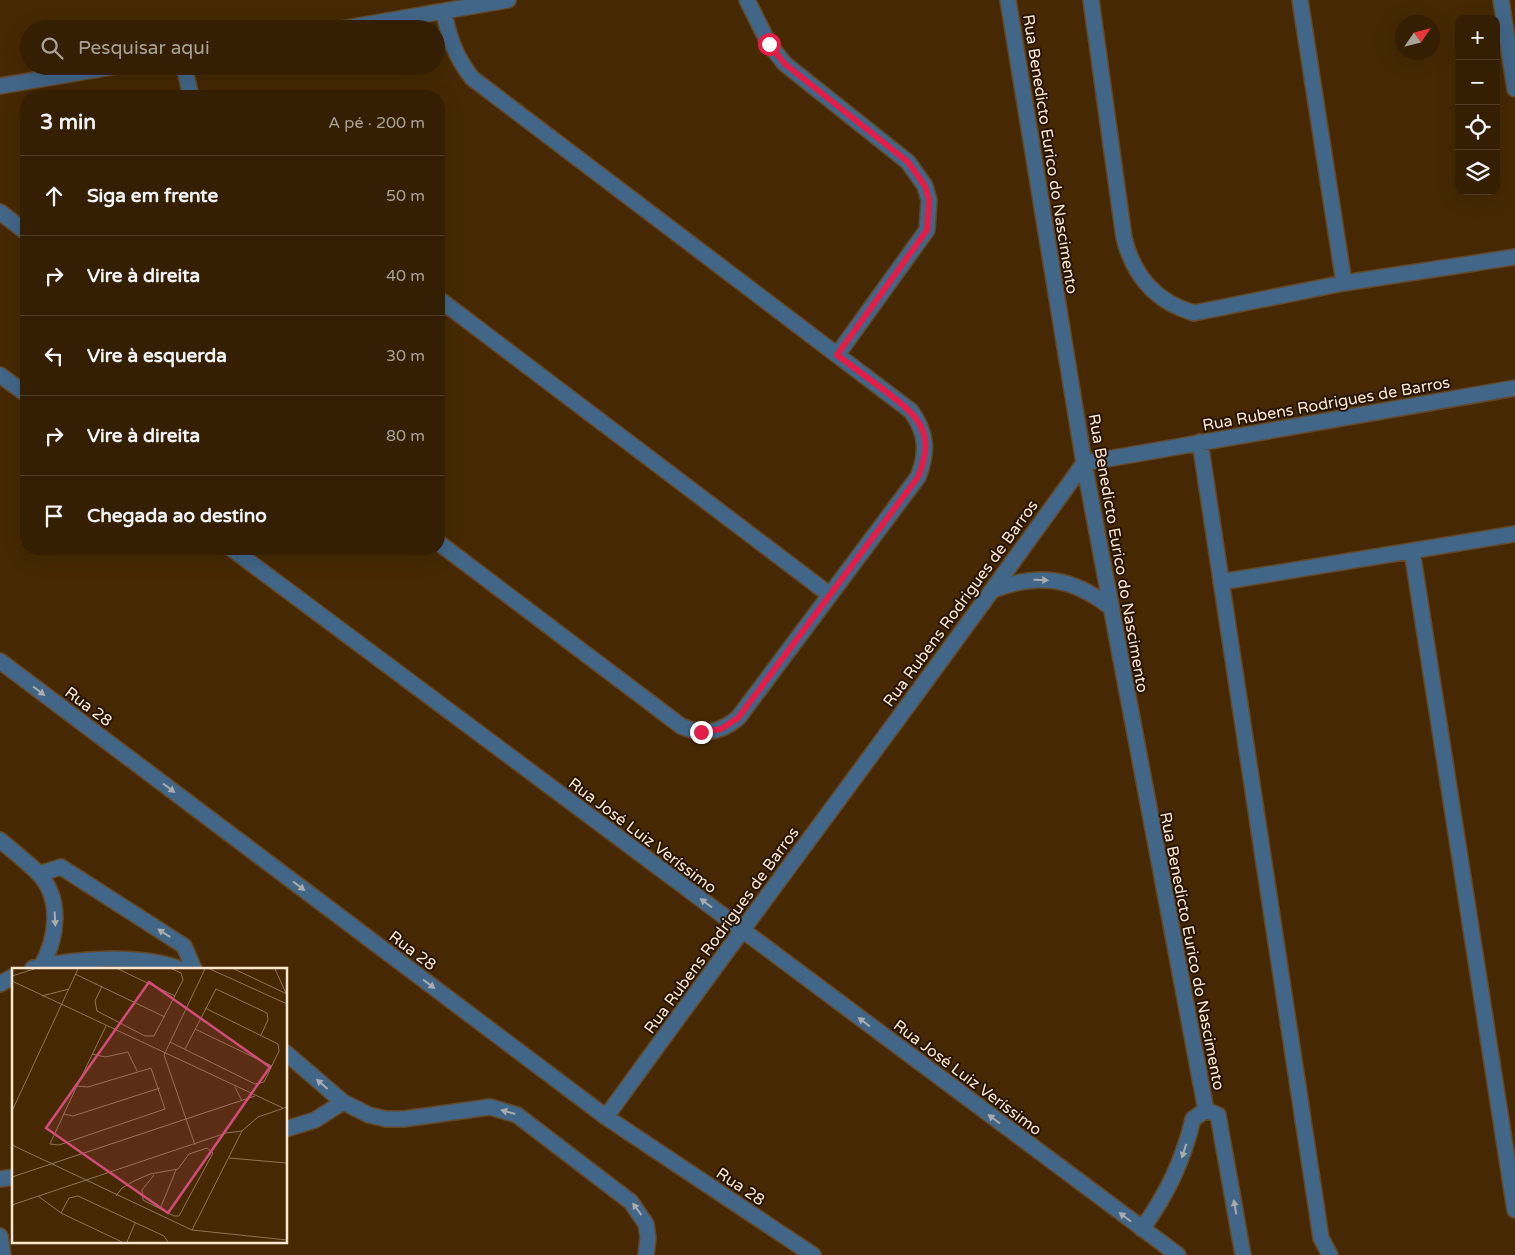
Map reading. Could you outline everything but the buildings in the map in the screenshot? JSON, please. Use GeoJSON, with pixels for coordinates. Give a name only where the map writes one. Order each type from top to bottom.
{"type":"FeatureCollection","features":[{"type":"Feature","properties":{"kind":"street"},"geometry":{"type":"LineString","coordinates":[[392,20],[508,0]]}},
{"type":"Feature","properties":{"kind":"street"},"geometry":{"type":"LineString","coordinates":[[747,0],[769,44],[785,64],[908,162],[925,186],[929,200],[927,230],[837,355]]}},
{"type":"Feature","properties":{"kind":"street","name":"Rua Benedicto Eurico do Nascimento"},"geometry":{"type":"LineString","coordinates":[[1008,0],[1084,463],[1206,1110]]}},
{"type":"Feature","properties":{"kind":"street"},"geometry":{"type":"LineString","coordinates":[[1091,0],[1124,238],[1136,272],[1160,298],[1176,308],[1194,313],[1344,283],[1515,257]]}},
{"type":"Feature","properties":{"kind":"street"},"geometry":{"type":"LineString","coordinates":[[1300,0],[1344,283]]}},
{"type":"Feature","properties":{"kind":"street"},"geometry":{"type":"LineString","coordinates":[[1500,0],[1515,89]]}},
{"type":"Feature","properties":{"kind":"street"},"geometry":{"type":"LineString","coordinates":[[444,11],[451,44],[460,62],[472,78],[911,411],[924,433],[926,446],[924,462],[918,477],[738,718],[721,729],[701,732],[681,726],[445,548]]}},
{"type":"Feature","properties":{"kind":"street"},"geometry":{"type":"LineString","coordinates":[[0,86],[65,75]]}},
{"type":"Feature","properties":{"kind":"street"},"geometry":{"type":"LineString","coordinates":[[186,75],[190,90]]}},
{"type":"Feature","properties":{"kind":"street"},"geometry":{"type":"LineString","coordinates":[[0,212],[20,227]]}},
{"type":"Feature","properties":{"kind":"street"},"geometry":{"type":"LineString","coordinates":[[445,304],[830,595]]}},
{"type":"Feature","properties":{"kind":"street"},"geometry":{"type":"LineString","coordinates":[[0,375],[20,390]]}},
{"type":"Feature","properties":{"kind":"street","name":"Rua Rubens Rodrigues de Barros"},"geometry":{"type":"LineString","coordinates":[[606,1117],[741,929],[993,590],[1084,463],[1515,388]]}},
{"type":"Feature","properties":{"kind":"street"},"geometry":{"type":"LineString","coordinates":[[1200,442],[1321,1238],[1330,1255]]}},
{"type":"Feature","properties":{"kind":"street"},"geometry":{"type":"LineString","coordinates":[[1222,582],[1515,534]]}},
{"type":"Feature","properties":{"kind":"street"},"geometry":{"type":"LineString","coordinates":[[1412,551],[1515,1210]]}},
{"type":"Feature","properties":{"kind":"street","name":"Rua José Luiz Veríssimo"},"geometry":{"type":"LineString","coordinates":[[240,555],[1178,1255]]}},
{"type":"Feature","properties":{"kind":"street"},"geometry":{"type":"LineString","coordinates":[[993,590],[1026,580],[1059,581],[1086,591],[1110,607]]}},
{"type":"Feature","properties":{"kind":"street","name":"Rua 28"},"geometry":{"type":"LineString","coordinates":[[0,661],[606,1117],[813,1255]]}},
{"type":"Feature","properties":{"kind":"street"},"geometry":{"type":"LineString","coordinates":[[0,840],[39,874],[52,898],[55,927],[53,941],[36,968]]}},
{"type":"Feature","properties":{"kind":"street"},"geometry":{"type":"LineString","coordinates":[[39,874],[61,867],[184,946],[194,968]]}},
{"type":"Feature","properties":{"kind":"street"},"geometry":{"type":"LineString","coordinates":[[36,968],[127,959],[146,960],[176,968]]}},
{"type":"Feature","properties":{"kind":"street"},"geometry":{"type":"LineString","coordinates":[[0,984],[12,977]]}},
{"type":"Feature","properties":{"kind":"street"},"geometry":{"type":"LineString","coordinates":[[288,1055],[343,1102],[369,1115],[386,1119],[404,1119],[490,1107],[517,1115],[631,1202],[646,1224],[648,1237],[646,1255]]}},
{"type":"Feature","properties":{"kind":"street"},"geometry":{"type":"LineString","coordinates":[[288,1129],[316,1120],[343,1102]]}},
{"type":"Feature","properties":{"kind":"street","name":"Rua Benedicto Eurico do Nascimento"},"geometry":{"type":"LineString","coordinates":[[1142,1229],[1160,1204],[1175,1177],[1186,1149],[1193,1119],[1206,1110]]}},
{"type":"Feature","properties":{"kind":"street","name":"Rua Benedicto Eurico do Nascimento"},"geometry":{"type":"LineString","coordinates":[[1206,1110],[1218,1115],[1243,1255]]}},
{"type":"Feature","properties":{"kind":"street"},"geometry":{"type":"LineString","coordinates":[[0,1236],[3,1255]]}},
{"type":"Feature","properties":{"kind":"route"},"geometry":{"type":"LineString","coordinates":[[701,732],[721,729],[730,725],[738,718],[918,477],[924,462],[926,446],[924,433],[911,411],[837,355],[927,230],[930,215],[929,200],[925,186],[918,173],[908,162],[785,64],[769,44]]}}]}
